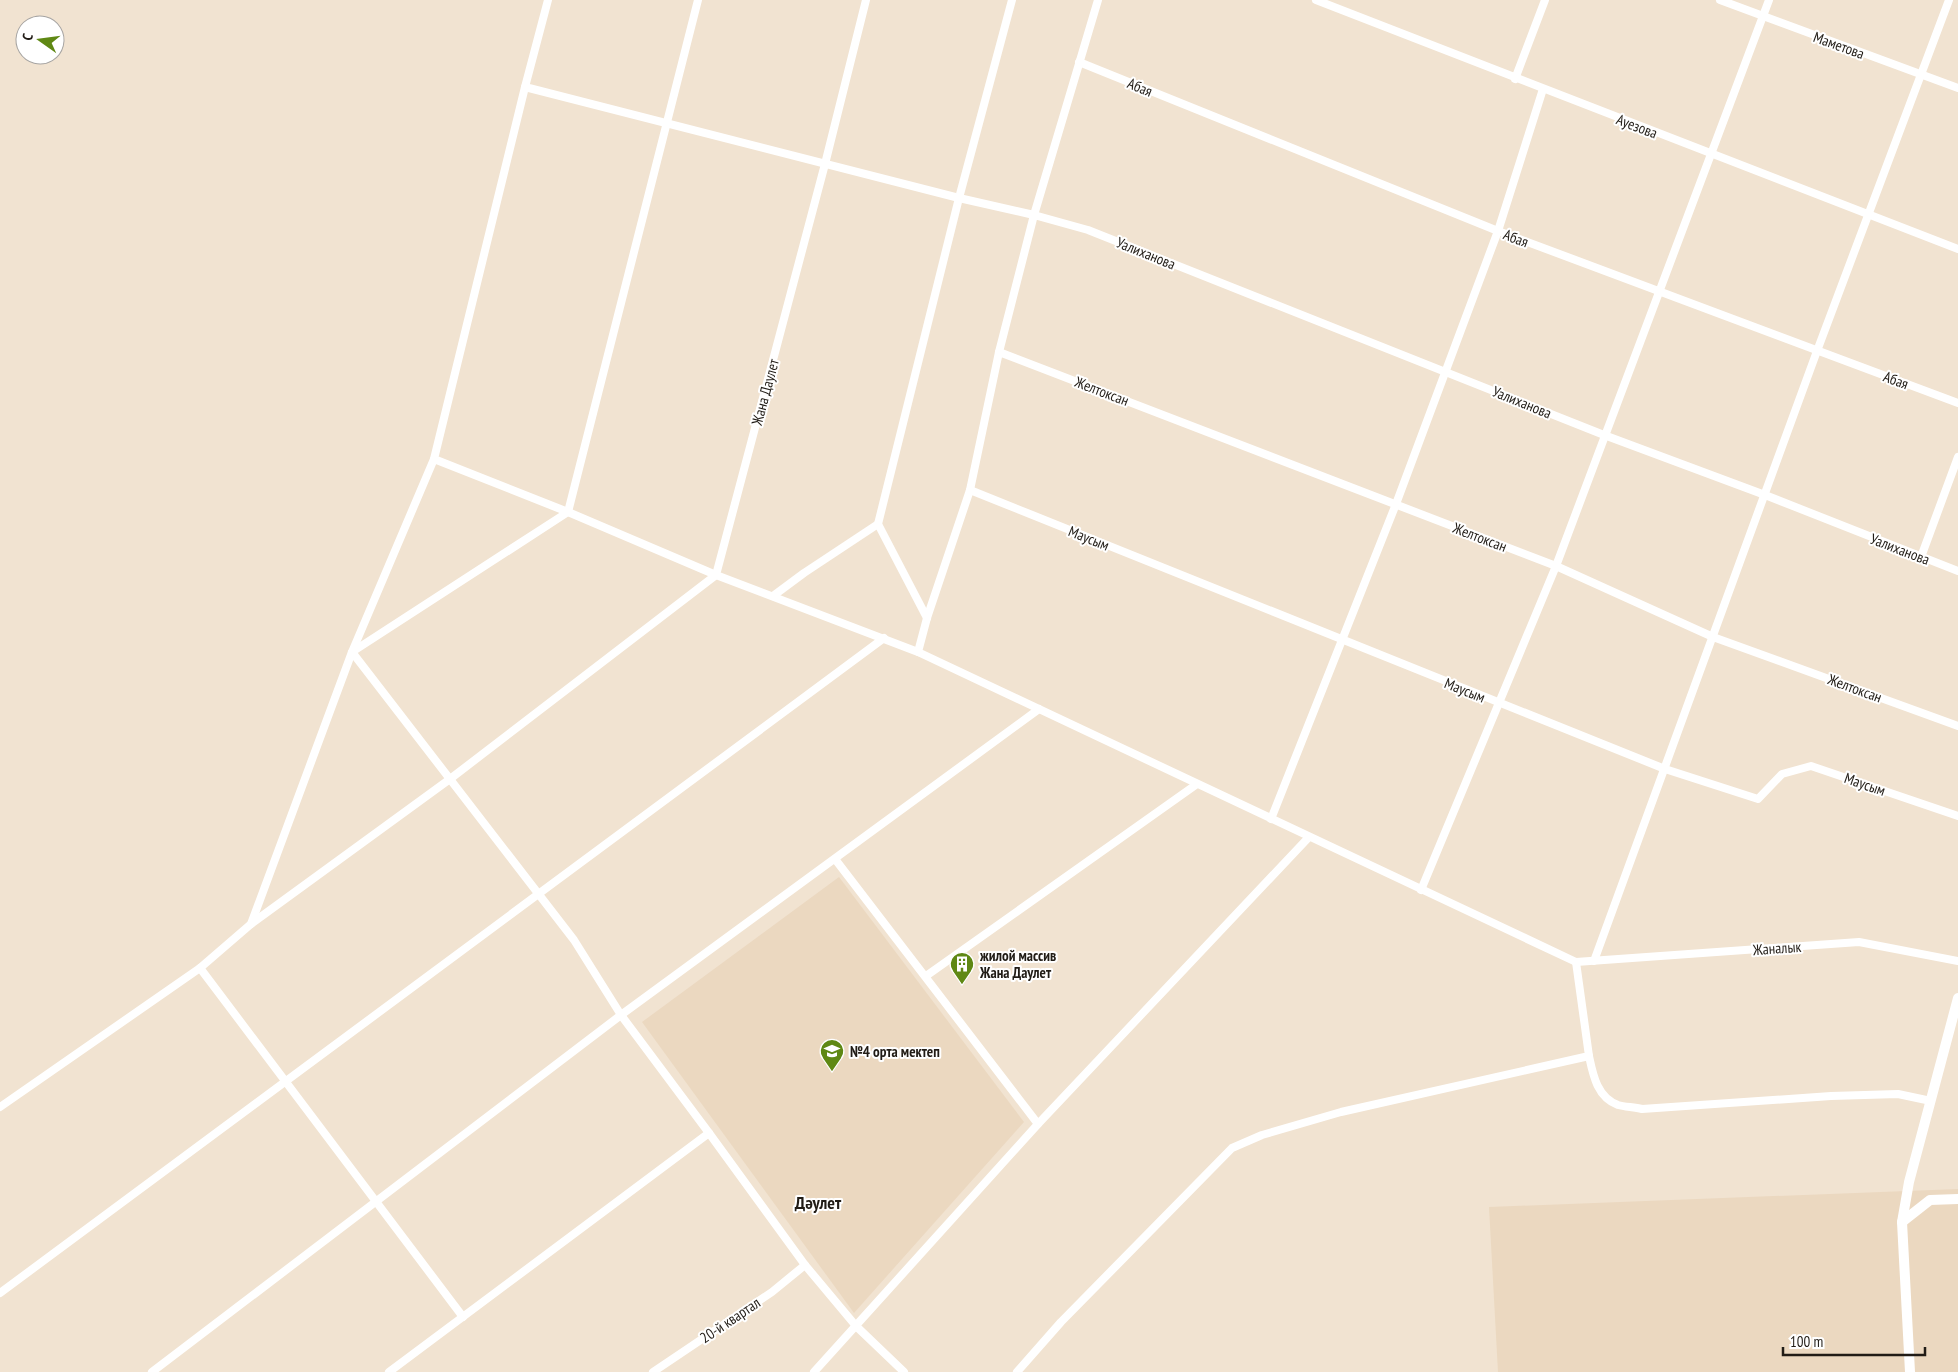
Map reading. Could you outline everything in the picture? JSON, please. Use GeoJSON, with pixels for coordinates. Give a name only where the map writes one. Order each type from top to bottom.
{"type":"FeatureCollection","features":[{"type":"Feature","properties":{"kind":"street"},"geometry":{"type":"LineString","coordinates":[[251,924],[352,652],[434,459],[548,0]]}},
{"type":"Feature","properties":{"kind":"street"},"geometry":{"type":"LineString","coordinates":[[352,652],[568,512],[698,0]]}},
{"type":"Feature","properties":{"kind":"street","name":"Жана Даулет"},"geometry":{"type":"LineString","coordinates":[[716,574],[826,164],[866,0]]}},
{"type":"Feature","properties":{"kind":"street"},"geometry":{"type":"LineString","coordinates":[[927,618],[878,524],[959,198],[1012,0]]}},
{"type":"Feature","properties":{"kind":"street"},"geometry":{"type":"LineString","coordinates":[[918,652],[927,618],[970,490],[999,352],[1034,215],[1098,0]]}},
{"type":"Feature","properties":{"kind":"street","name":"Ауезова"},"geometry":{"type":"LineString","coordinates":[[1316,0],[1515,79],[1958,249]]}},
{"type":"Feature","properties":{"kind":"street"},"geometry":{"type":"LineString","coordinates":[[1515,79],[1545,0]]}},
{"type":"Feature","properties":{"kind":"street","name":"Маметова"},"geometry":{"type":"LineString","coordinates":[[1720,0],[1958,88]]}},
{"type":"Feature","properties":{"kind":"street"},"geometry":{"type":"LineString","coordinates":[[1421,890],[1556,566],[1769,0]]}},
{"type":"Feature","properties":{"kind":"street"},"geometry":{"type":"LineString","coordinates":[[1594,961],[1817,351],[1949,0]]}},
{"type":"Feature","properties":{"kind":"street","name":"Абая"},"geometry":{"type":"LineString","coordinates":[[1079,62],[1498,231],[1958,403]]}},
{"type":"Feature","properties":{"kind":"street","name":"Уалиханова"},"geometry":{"type":"LineString","coordinates":[[525,87],[1088,230],[1604,435],[1765,495],[1921,558],[1958,570]]}},
{"type":"Feature","properties":{"kind":"street"},"geometry":{"type":"LineString","coordinates":[[1271,819],[1396,504],[1498,231],[1543,89]]}},
{"type":"Feature","properties":{"kind":"street","name":"Желтоксан"},"geometry":{"type":"LineString","coordinates":[[999,352],[1556,566],[1713,637],[1958,726]]}},
{"type":"Feature","properties":{"kind":"street"},"geometry":{"type":"LineString","coordinates":[[1921,558],[1958,457]]}},
{"type":"Feature","properties":{"kind":"street"},"geometry":{"type":"LineString","coordinates":[[434,459],[568,512],[716,574],[918,652],[1576,962],[1589,1056],[1595,1082],[1604,1096],[1618,1105],[1642,1109],[1898,1094],[1930,1100]]}},
{"type":"Feature","properties":{"kind":"street","name":"Маусым"},"geometry":{"type":"LineString","coordinates":[[970,490],[1665,770],[1758,799],[1782,774],[1811,766],[1958,816]]}},
{"type":"Feature","properties":{"kind":"street"},"geometry":{"type":"LineString","coordinates":[[773,596],[878,524]]}},
{"type":"Feature","properties":{"kind":"street"},"geometry":{"type":"LineString","coordinates":[[0,1107],[200,968],[251,924],[450,779],[716,574]]}},
{"type":"Feature","properties":{"kind":"street"},"geometry":{"type":"LineString","coordinates":[[0,1293],[884,638]]}},
{"type":"Feature","properties":{"kind":"street"},"geometry":{"type":"LineString","coordinates":[[352,652],[574,940],[621,1016],[710,1133],[805,1265],[856,1326],[904,1372]]}},
{"type":"Feature","properties":{"kind":"street"},"geometry":{"type":"LineString","coordinates":[[152,1372],[621,1016],[1040,709]]}},
{"type":"Feature","properties":{"kind":"street"},"geometry":{"type":"LineString","coordinates":[[926,976],[1197,784]]}},
{"type":"Feature","properties":{"kind":"street"},"geometry":{"type":"LineString","coordinates":[[814,1372],[1038,1124],[1309,836]]}},
{"type":"Feature","properties":{"kind":"street"},"geometry":{"type":"LineString","coordinates":[[835,859],[1038,1124]]}},
{"type":"Feature","properties":{"kind":"street","name":"Жаналык"},"geometry":{"type":"LineString","coordinates":[[1576,962],[1858,942],[1958,961]]}},
{"type":"Feature","properties":{"kind":"street"},"geometry":{"type":"LineString","coordinates":[[200,968],[463,1317]]}},
{"type":"Feature","properties":{"kind":"street"},"geometry":{"type":"LineString","coordinates":[[1910,1372],[1902,1222],[1909,1182],[1958,998]]}},
{"type":"Feature","properties":{"kind":"street"},"geometry":{"type":"LineString","coordinates":[[1017,1372],[1061,1322],[1232,1148],[1262,1135],[1342,1112],[1589,1056]]}},
{"type":"Feature","properties":{"kind":"street"},"geometry":{"type":"LineString","coordinates":[[389,1372],[710,1133]]}},
{"type":"Feature","properties":{"kind":"street"},"geometry":{"type":"LineString","coordinates":[[1902,1222],[1930,1200],[1958,1199]]}},
{"type":"Feature","properties":{"kind":"street","name":"20-й квартал"},"geometry":{"type":"LineString","coordinates":[[653,1372],[772,1292],[805,1265]]}},
{"type":"Feature","properties":{"kind":"shaded area","name":"№4 орта мектеп"},"geometry":{"type":"Polygon","coordinates":[[[839,877],[1024,1122],[854,1313],[642,1022],[839,877]]]}},
{"type":"Feature","properties":{"kind":"shaded area"},"geometry":{"type":"Polygon","coordinates":[[[1958,1189],[1958,1372],[1498,1372],[1489,1207],[1958,1189]]]}},
{"type":"Feature","properties":{"kind":"place","name":"жилой массив Жана Даулет"},"geometry":{"type":"Point","coordinates":[962,985]}},
{"type":"Feature","properties":{"kind":"place","name":"№4 орта мектеп"},"geometry":{"type":"Point","coordinates":[832,1072]}},
{"type":"Feature","properties":{"kind":"district","name":"Дәулет"},"geometry":{"type":"Point","coordinates":[818,1202]}}]}
